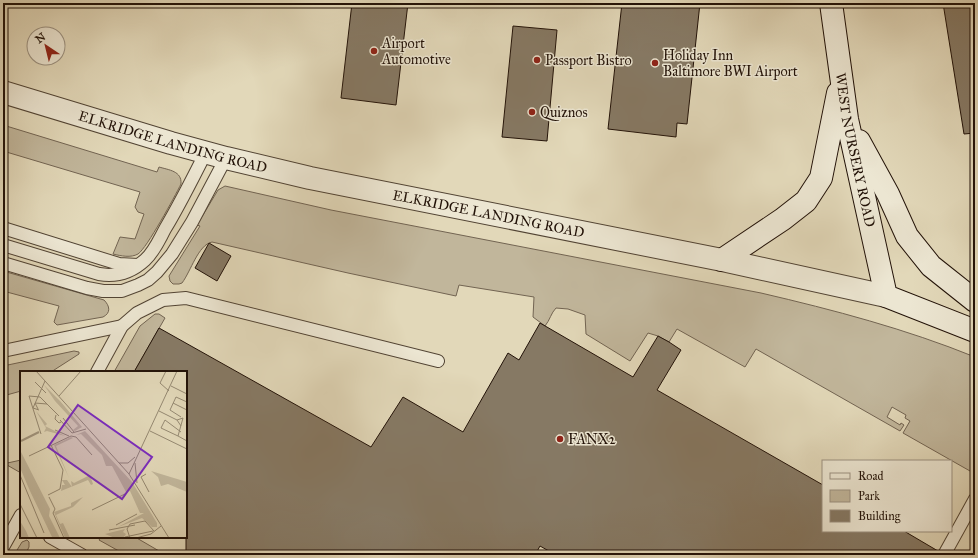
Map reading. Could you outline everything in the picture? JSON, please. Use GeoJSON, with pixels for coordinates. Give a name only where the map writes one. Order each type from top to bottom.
{"type":"FeatureCollection","features":[{"type":"Feature","properties":{"kind":"street","name":"WEST NURSERY ROAD"},"geometry":{"type":"LineString","coordinates":[[831,3],[847,119],[886,296]]}},
{"type":"Feature","properties":{"kind":"street"},"geometry":{"type":"LineString","coordinates":[[722,260],[783,219],[806,201],[810,195],[821,178],[841,77]]}},
{"type":"Feature","properties":{"kind":"street","name":"ELKRIDGE LANDING ROAD"},"geometry":{"type":"LineString","coordinates":[[3,92],[216,155],[310,178],[722,260],[886,296],[975,331]]}},
{"type":"Feature","properties":{"kind":"street"},"geometry":{"type":"LineString","coordinates":[[847,119],[888,194],[908,236],[931,266],[975,301]]}},
{"type":"Feature","properties":{"kind":"lane"},"geometry":{"type":"LineString","coordinates":[[3,263],[102,291],[122,291],[138,286],[157,272],[168,259],[192,222],[216,155]]}},
{"type":"Feature","properties":{"kind":"lane"},"geometry":{"type":"LineString","coordinates":[[3,245],[107,275],[115,275],[128,271],[139,265],[156,246],[175,213],[216,155]]}},
{"type":"Feature","properties":{"kind":"lane"},"geometry":{"type":"LineString","coordinates":[[3,228],[119,264],[139,265]]}},
{"type":"Feature","properties":{"kind":"lane"},"geometry":{"type":"LineString","coordinates":[[98,371],[122,326],[137,313],[163,300],[186,298],[438,361]]}},
{"type":"Feature","properties":{"kind":"lane"},"geometry":{"type":"LineString","coordinates":[[3,351],[122,326]]}},
{"type":"Feature","properties":{"kind":"lane"},"geometry":{"type":"LineString","coordinates":[[944,555],[975,499]]}},
{"type":"Feature","properties":{"kind":"lane"},"geometry":{"type":"LineString","coordinates":[[3,547],[20,518]]}},
{"type":"Feature","properties":{"kind":"lane"},"geometry":{"type":"LineString","coordinates":[[52,538],[82,555]]}},
{"type":"Feature","properties":{"kind":"green space"},"geometry":{"type":"Polygon","coordinates":[[[3,125],[157,172],[159,167],[171,170],[179,176],[181,184],[161,221],[142,250],[138,254],[132,256],[113,254],[120,237],[135,239],[144,214],[138,212],[135,207],[140,192],[3,151],[3,125]]]}},
{"type":"Feature","properties":{"kind":"green space"},"geometry":{"type":"Polygon","coordinates":[[[225,186],[331,210],[761,293],[870,321],[949,347],[975,357],[975,466],[970,471],[903,433],[910,421],[905,418],[906,415],[892,407],[887,417],[900,425],[901,423],[904,425],[900,431],[756,349],[745,367],[677,329],[669,342],[648,333],[630,361],[586,334],[585,315],[568,309],[556,308],[545,326],[533,317],[534,297],[459,285],[456,296],[212,242],[207,244],[199,253],[182,283],[173,284],[170,281],[169,276],[200,226],[197,225],[218,190],[225,186]]]}},
{"type":"Feature","properties":{"kind":"green space"},"geometry":{"type":"Polygon","coordinates":[[[3,271],[104,300],[109,309],[107,314],[103,317],[57,325],[54,322],[59,306],[3,291],[3,271]]]}},
{"type":"Feature","properties":{"kind":"green space"},"geometry":{"type":"Polygon","coordinates":[[[155,314],[159,314],[165,318],[135,371],[115,371],[140,326],[155,314]]]}},
{"type":"Feature","properties":{"kind":"green space"},"geometry":{"type":"Polygon","coordinates":[[[74,351],[79,352],[79,354],[53,371],[20,371],[20,391],[3,396],[3,366],[74,351]]]}},
{"type":"Feature","properties":{"kind":"green space"},"geometry":{"type":"Polygon","coordinates":[[[20,460],[20,472],[7,465],[3,471],[3,464],[20,460]]]}},
{"type":"Feature","properties":{"kind":"green space"},"geometry":{"type":"Polygon","coordinates":[[[100,538],[137,538],[166,555],[126,555],[99,540],[100,538]]]}},
{"type":"Feature","properties":{"kind":"green space"},"geometry":{"type":"Polygon","coordinates":[[[27,540],[29,542],[29,547],[25,555],[14,555],[22,542],[27,540]]]}},
{"type":"Feature","properties":{"kind":"building","name":"Airport Automotive"},"geometry":{"type":"Polygon","coordinates":[[[352,3],[408,3],[396,105],[341,98],[352,3]]]}},
{"type":"Feature","properties":{"kind":"building","name":"Holiday Inn Baltimore BWI Airport"},"geometry":{"type":"Polygon","coordinates":[[[622,3],[700,3],[687,124],[677,123],[676,137],[608,129],[622,3]]]}},
{"type":"Feature","properties":{"kind":"building"},"geometry":{"type":"Polygon","coordinates":[[[943,3],[975,3],[975,133],[964,134],[943,3]]]}},
{"type":"Feature","properties":{"kind":"building"},"geometry":{"type":"Polygon","coordinates":[[[513,26],[557,30],[547,141],[502,137],[513,26]]]}},
{"type":"Feature","properties":{"kind":"building"},"geometry":{"type":"Polygon","coordinates":[[[209,243],[231,256],[217,281],[195,268],[209,243]]]}},
{"type":"Feature","properties":{"kind":"building","name":"FANX2"},"geometry":{"type":"Polygon","coordinates":[[[540,323],[633,377],[658,336],[681,350],[657,390],[822,484],[822,532],[906,532],[938,551],[937,555],[556,555],[540,546],[535,555],[186,555],[187,371],[135,371],[159,328],[371,447],[403,397],[463,432],[508,353],[519,360],[540,323]]]}},
{"type":"Feature","properties":{"kind":"place","name":"Airport Automotive"},"geometry":{"type":"Point","coordinates":[374,51]}},
{"type":"Feature","properties":{"kind":"place","name":"Passport Bistro"},"geometry":{"type":"Point","coordinates":[537,60]}},
{"type":"Feature","properties":{"kind":"place","name":"Holiday Inn Baltimore BWI Airport"},"geometry":{"type":"Point","coordinates":[655,63]}},
{"type":"Feature","properties":{"kind":"place","name":"Quiznos"},"geometry":{"type":"Point","coordinates":[532,112]}},
{"type":"Feature","properties":{"kind":"place","name":"FANX2"},"geometry":{"type":"Point","coordinates":[560,439]}}]}
